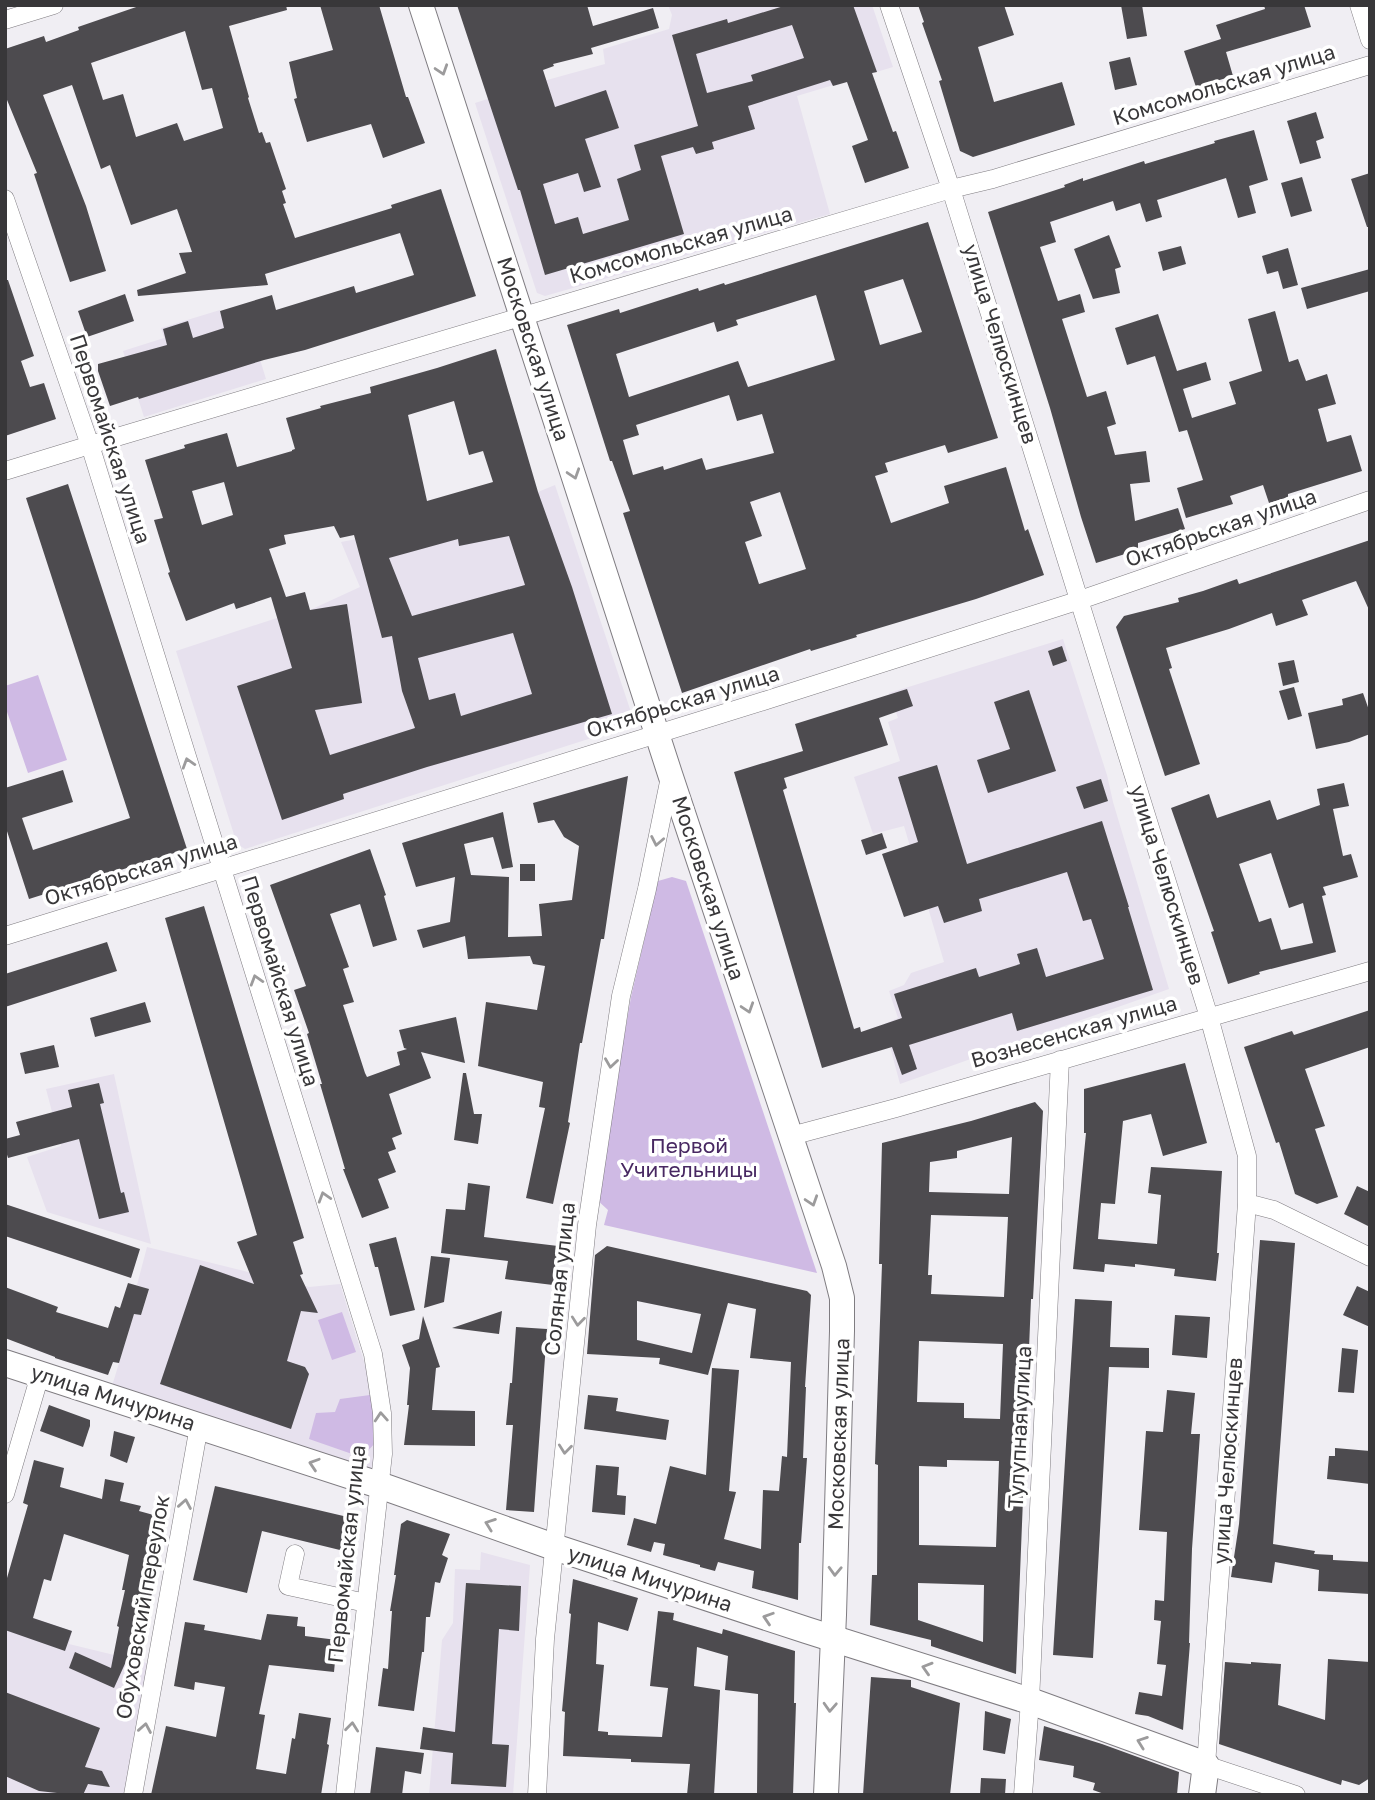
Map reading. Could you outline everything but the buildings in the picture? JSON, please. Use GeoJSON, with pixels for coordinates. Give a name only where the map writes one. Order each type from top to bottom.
{"type":"FeatureCollection","features":[{"type":"Feature","properties":{"kind":"main road","name":"Московская улица"},"geometry":{"type":"LineString","coordinates":[[421,5],[670,774],[834,1266],[842,1298],[826,1795]]}},
{"type":"Feature","properties":{"kind":"main road","name":"улица Мичурина"},"geometry":{"type":"LineString","coordinates":[[5,1363],[379,1485],[554,1547],[833,1639],[1030,1700],[1206,1765]]}},
{"type":"Feature","properties":{"kind":"main road","name":"улица Челюскинцев"},"geometry":{"type":"LineString","coordinates":[[1202,1795],[1206,1765]]}},
{"type":"Feature","properties":{"kind":"street"},"geometry":{"type":"LineString","coordinates":[[5,20],[54,5]]}},
{"type":"Feature","properties":{"kind":"street","name":"улица Челюскинцев"},"geometry":{"type":"LineString","coordinates":[[888,5],[951,189],[1080,600],[1209,1017],[1247,1156],[1247,1203],[1206,1765]]}},
{"type":"Feature","properties":{"kind":"street"},"geometry":{"type":"LineString","coordinates":[[1359,5],[1370,40]]}},
{"type":"Feature","properties":{"kind":"street","name":"Комсомольская улица"},"geometry":{"type":"LineString","coordinates":[[5,471],[1370,65]]}},
{"type":"Feature","properties":{"kind":"street","name":"Первомайская улица"},"geometry":{"type":"LineString","coordinates":[[5,199],[90,445],[373,1354],[382,1413],[383,1454],[345,1795]]}},
{"type":"Feature","properties":{"kind":"street","name":"Октябрьская улица"},"geometry":{"type":"LineString","coordinates":[[5,936],[1080,600],[1370,500]]}},
{"type":"Feature","properties":{"kind":"street","name":"Соляная улица"},"geometry":{"type":"LineString","coordinates":[[537,1795],[545,1639],[587,1225],[619,1009],[670,774]]}},
{"type":"Feature","properties":{"kind":"street","name":"Вознесенская улица"},"geometry":{"type":"LineString","coordinates":[[791,1136],[1370,971]]}},
{"type":"Feature","properties":{"kind":"street","name":"Тулупная улица"},"geometry":{"type":"LineString","coordinates":[[1023,1795],[1030,1700],[1060,1060]]}},
{"type":"Feature","properties":{"kind":"street"},"geometry":{"type":"LineString","coordinates":[[1247,1203],[1274,1210],[1370,1257]]}},
{"type":"Feature","properties":{"kind":"street"},"geometry":{"type":"LineString","coordinates":[[5,1494],[40,1374]]}},
{"type":"Feature","properties":{"kind":"street","name":"Обуховский переулок"},"geometry":{"type":"LineString","coordinates":[[133,1795],[199,1426]]}},
{"type":"Feature","properties":{"kind":"street"},"geometry":{"type":"LineString","coordinates":[[295,1554],[288,1586],[366,1603]]}},
{"type":"Feature","properties":{"kind":"street","name":"улица Мичурина"},"geometry":{"type":"LineString","coordinates":[[1206,1765],[1296,1795]]}},
{"type":"Feature","properties":{"kind":"shaded area"},"geometry":{"type":"Polygon","coordinates":[[[668,5],[872,5],[893,67],[797,96],[830,214],[545,296],[537,293],[475,103],[605,64],[603,49],[669,29],[672,15],[668,5]]]}},
{"type":"Feature","properties":{"kind":"shaded area"},"geometry":{"type":"Polygon","coordinates":[[[244,307],[266,379],[144,417],[123,351],[164,338],[161,328],[220,310],[221,314],[244,307]]]}},
{"type":"Feature","properties":{"kind":"shaded area"},"geometry":{"type":"Polygon","coordinates":[[[555,485],[634,721],[629,726],[245,849],[237,844],[176,651],[310,610],[360,587],[341,542],[405,530],[555,485]]]}},
{"type":"Feature","properties":{"kind":"shaded area"},"geometry":{"type":"Polygon","coordinates":[[[1063,639],[1107,775],[1169,989],[900,1084],[884,1024],[898,1018],[889,991],[904,985],[911,973],[944,962],[904,826],[873,834],[854,777],[900,761],[888,722],[898,718],[889,693],[1063,639]]]}},
{"type":"Feature","properties":{"kind":"shaded area"},"geometry":{"type":"Polygon","coordinates":[[[114,1074],[151,1244],[47,1212],[27,1157],[61,1146],[46,1089],[114,1074]]]}},
{"type":"Feature","properties":{"kind":"shaded area"},"geometry":{"type":"Polygon","coordinates":[[[147,1247],[309,1287],[340,1284],[370,1381],[379,1465],[369,1472],[112,1386],[134,1314],[141,1315],[149,1290],[137,1285],[147,1247]]]}},
{"type":"Feature","properties":{"kind":"shaded area"},"geometry":{"type":"Polygon","coordinates":[[[481,1552],[530,1565],[513,1795],[429,1795],[442,1640],[453,1623],[455,1569],[480,1570],[481,1552]]]}},
{"type":"Feature","properties":{"kind":"shaded area"},"geometry":{"type":"Polygon","coordinates":[[[5,1608],[72,1631],[69,1644],[151,1664],[128,1795],[5,1795],[5,1608]]]}},
{"type":"Feature","properties":{"kind":"green space"},"geometry":{"type":"Polygon","coordinates":[[[38,675],[67,760],[28,773],[5,706],[5,686],[38,675]]]}},
{"type":"Feature","properties":{"kind":"green space","name":"Первой Учительницы"},"geometry":{"type":"Polygon","coordinates":[[[672,877],[686,881],[817,1273],[604,1225],[608,1210],[596,1199],[631,997],[658,881],[672,877]]]}},
{"type":"Feature","properties":{"kind":"green space"},"geometry":{"type":"Polygon","coordinates":[[[342,1312],[356,1352],[332,1360],[318,1320],[342,1312]]]}},
{"type":"Feature","properties":{"kind":"green space"},"geometry":{"type":"Polygon","coordinates":[[[370,1395],[376,1419],[376,1442],[365,1454],[355,1455],[309,1439],[316,1413],[335,1412],[340,1399],[370,1395]]]}}]}
